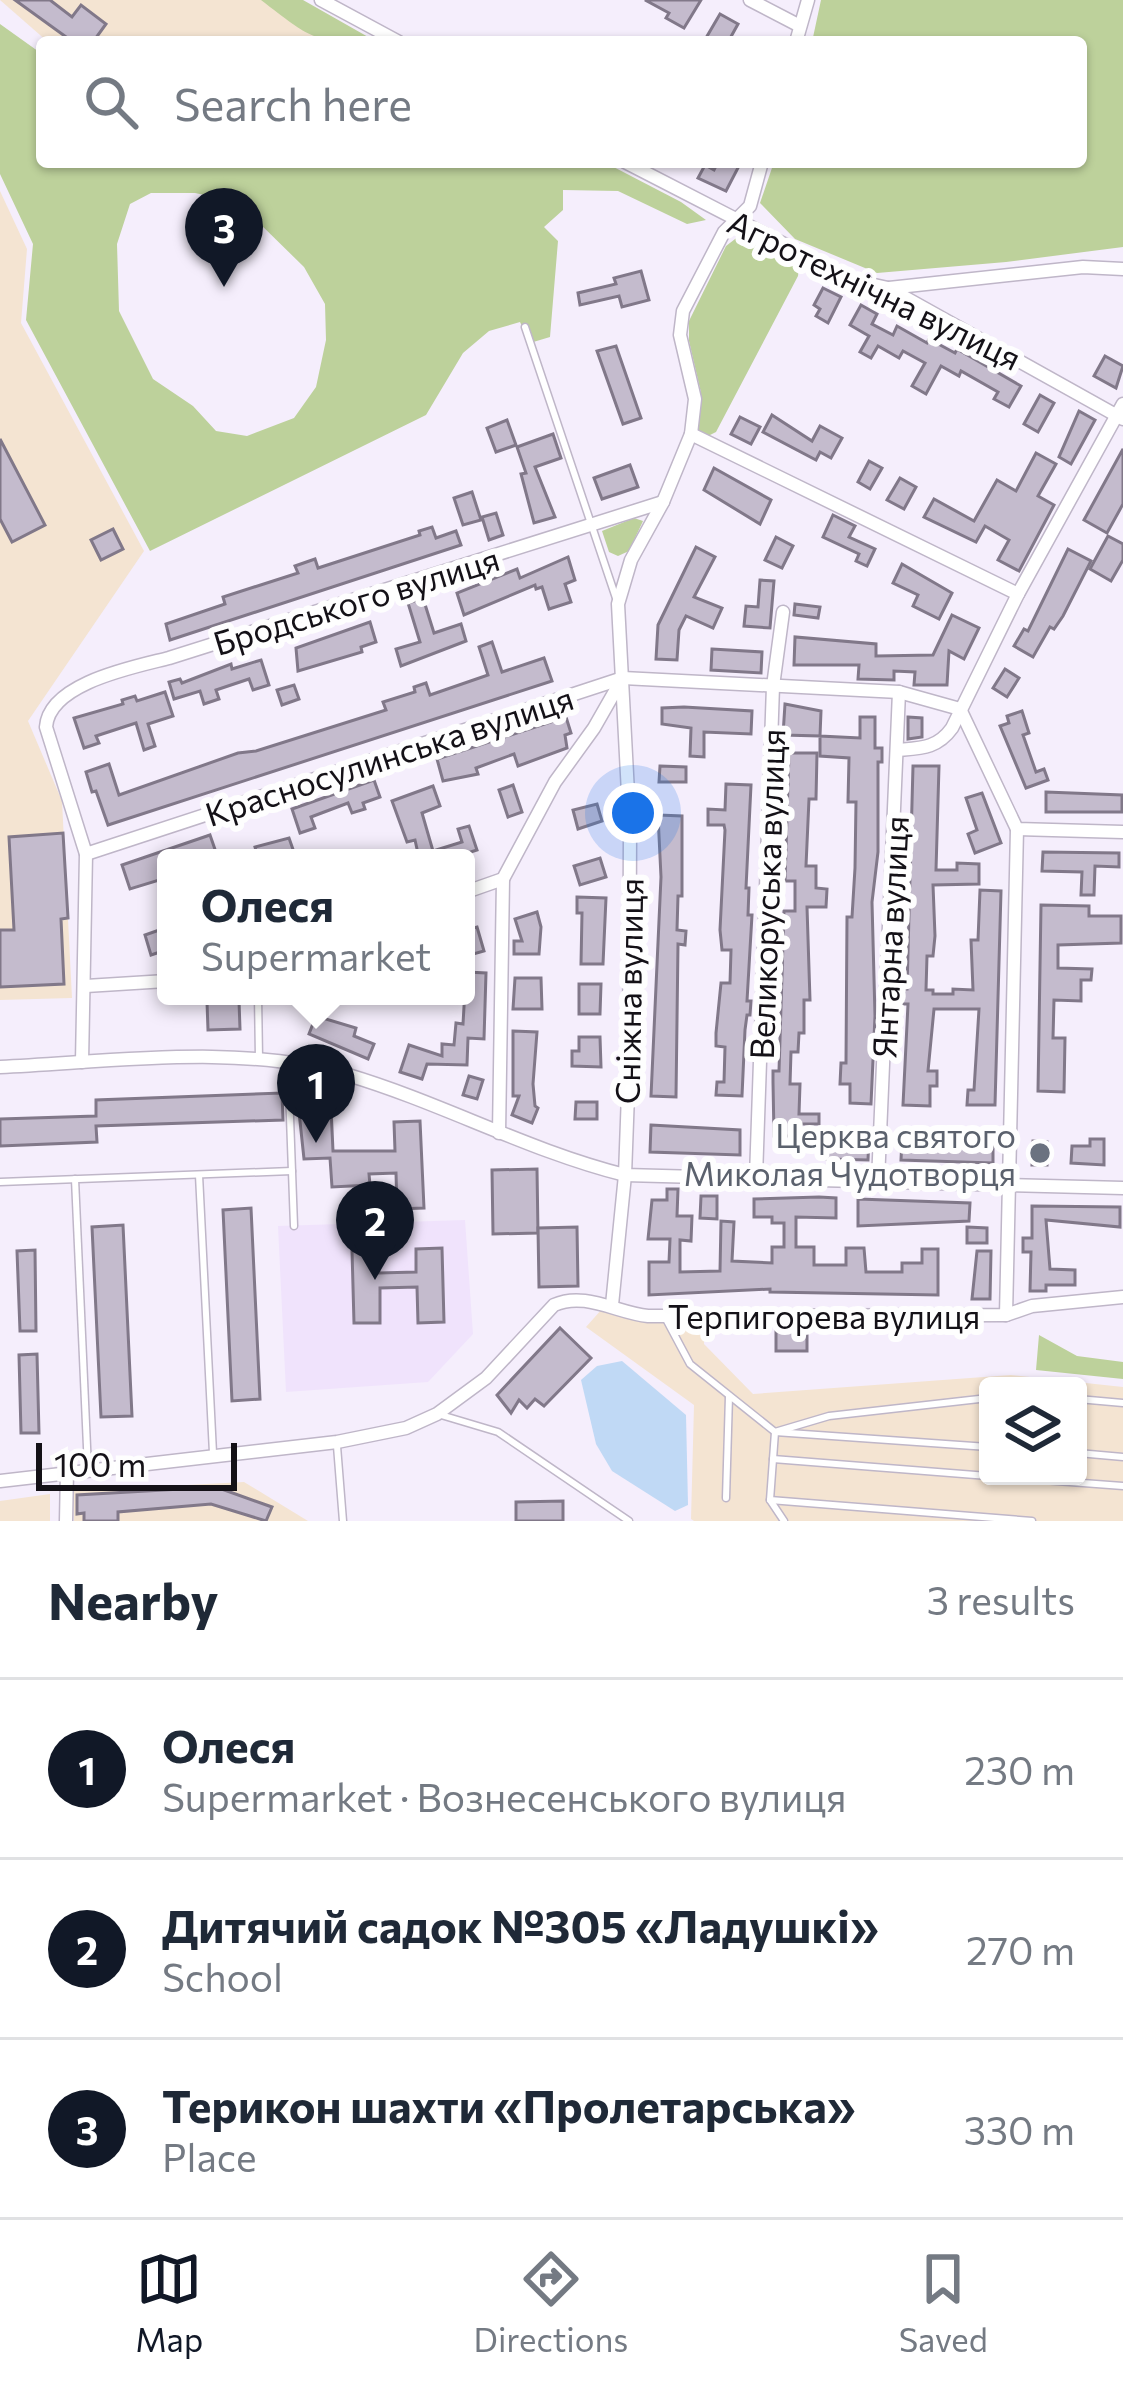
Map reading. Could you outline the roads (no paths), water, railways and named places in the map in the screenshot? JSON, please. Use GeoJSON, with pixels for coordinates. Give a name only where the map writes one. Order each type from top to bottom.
{"type":"FeatureCollection","features":[{"type":"Feature","properties":{"kind":"street"},"geometry":{"type":"LineString","coordinates":[[321,0],[389,36]]}},
{"type":"Feature","properties":{"kind":"street"},"geometry":{"type":"LineString","coordinates":[[750,0],[800,26]]}},
{"type":"Feature","properties":{"kind":"street"},"geometry":{"type":"LineString","coordinates":[[798,36],[808,0]]}},
{"type":"Feature","properties":{"kind":"street","name":"Агротехнічна вулиця"},"geometry":{"type":"LineString","coordinates":[[636,168],[856,281],[888,289],[1121,412]]}},
{"type":"Feature","properties":{"kind":"street"},"geometry":{"type":"LineString","coordinates":[[760,168],[750,206],[724,232],[682,311],[680,335],[695,399],[691,434],[1018,594]]}},
{"type":"Feature","properties":{"kind":"street"},"geometry":{"type":"LineString","coordinates":[[888,289],[1083,267],[1123,269]]}},
{"type":"Feature","properties":{"kind":"street"},"geometry":{"type":"LineString","coordinates":[[897,750],[929,748],[944,740],[1018,594],[1121,412]]}},
{"type":"Feature","properties":{"kind":"street","name":"Сніжна вулиця"},"geometry":{"type":"LineString","coordinates":[[612,1305],[625,1174],[630,831],[618,604],[631,560],[663,502],[691,434]]}},
{"type":"Feature","properties":{"kind":"street","name":"Бродського вулиця"},"geometry":{"type":"LineString","coordinates":[[86,854],[46,727],[53,706],[99,676],[663,502]]}},
{"type":"Feature","properties":{"kind":"street","name":"Великоруська вулиця"},"geometry":{"type":"LineString","coordinates":[[756,1177],[772,686],[783,612]]}},
{"type":"Feature","properties":{"kind":"street"},"geometry":{"type":"LineString","coordinates":[[499,1133],[503,879],[554,782],[595,728],[622,678],[899,692],[960,709],[1017,830],[1006,1315]]}},
{"type":"Feature","properties":{"kind":"street","name":"Красносулинська вулиця"},"geometry":{"type":"LineString","coordinates":[[86,854],[622,678]]}},
{"type":"Feature","properties":{"kind":"street","name":"Янтарна вулиця"},"geometry":{"type":"LineString","coordinates":[[878,1181],[899,692]]}},
{"type":"Feature","properties":{"kind":"street"},"geometry":{"type":"LineString","coordinates":[[1017,830],[1123,832]]}},
{"type":"Feature","properties":{"kind":"street"},"geometry":{"type":"LineString","coordinates":[[82,1062],[86,854]]}},
{"type":"Feature","properties":{"kind":"street"},"geometry":{"type":"LineString","coordinates":[[475,889],[503,879]]}},
{"type":"Feature","properties":{"kind":"street"},"geometry":{"type":"LineString","coordinates":[[86,986],[157,982]]}},
{"type":"Feature","properties":{"kind":"street"},"geometry":{"type":"LineString","coordinates":[[0,1066],[259,1058],[288,1063],[347,1074],[576,1162],[625,1174],[1123,1188]]}},
{"type":"Feature","properties":{"kind":"street","name":"Терпигорева вулиця"},"geometry":{"type":"LineString","coordinates":[[0,1481],[337,1442],[406,1427],[437,1414],[486,1378],[554,1305],[572,1300],[612,1305],[634,1315],[1006,1315],[1032,1306],[1123,1297]]}},
{"type":"Feature","properties":{"kind":"street"},"geometry":{"type":"LineString","coordinates":[[65,1521],[67,1471]]}},
{"type":"Feature","properties":{"kind":"lane","name":"Сніжна вулиця"},"geometry":{"type":"LineString","coordinates":[[525,327],[618,604]]}},
{"type":"Feature","properties":{"kind":"lane"},"geometry":{"type":"LineString","coordinates":[[258,1005],[259,1058]]}},
{"type":"Feature","properties":{"kind":"lane"},"geometry":{"type":"LineString","coordinates":[[288,1063],[294,1226]]}},
{"type":"Feature","properties":{"kind":"lane"},"geometry":{"type":"LineString","coordinates":[[0,1182],[292,1172]]}},
{"type":"Feature","properties":{"kind":"lane"},"geometry":{"type":"LineString","coordinates":[[200,1175],[214,1456]]}},
{"type":"Feature","properties":{"kind":"lane"},"geometry":{"type":"LineString","coordinates":[[75,1180],[88,1469]]}},
{"type":"Feature","properties":{"kind":"lane"},"geometry":{"type":"LineString","coordinates":[[664,1316],[689,1364],[775,1432],[979,1446]]}},
{"type":"Feature","properties":{"kind":"lane"},"geometry":{"type":"LineString","coordinates":[[726,1498],[729,1396]]}},
{"type":"Feature","properties":{"kind":"lane"},"geometry":{"type":"LineString","coordinates":[[775,1432],[829,1416],[979,1399]]}},
{"type":"Feature","properties":{"kind":"lane"},"geometry":{"type":"LineString","coordinates":[[1087,1400],[1123,1403]]}},
{"type":"Feature","properties":{"kind":"lane"},"geometry":{"type":"LineString","coordinates":[[437,1414],[498,1432],[629,1521]]}},
{"type":"Feature","properties":{"kind":"lane"},"geometry":{"type":"LineString","coordinates":[[775,1432],[770,1500],[784,1521]]}},
{"type":"Feature","properties":{"kind":"lane"},"geometry":{"type":"LineString","coordinates":[[337,1442],[343,1521]]}},
{"type":"Feature","properties":{"kind":"lane"},"geometry":{"type":"LineString","coordinates":[[1087,1454],[1123,1456]]}},
{"type":"Feature","properties":{"kind":"lane"},"geometry":{"type":"LineString","coordinates":[[773,1459],[979,1475]]}},
{"type":"Feature","properties":{"kind":"lane"},"geometry":{"type":"LineString","coordinates":[[1087,1483],[1123,1486]]}},
{"type":"Feature","properties":{"kind":"lane"},"geometry":{"type":"LineString","coordinates":[[770,1500],[1032,1521]]}},
{"type":"Feature","properties":{"kind":"water"},"geometry":{"type":"Polygon","coordinates":[[[622,1361],[686,1415],[688,1505],[675,1511],[612,1471],[596,1444],[581,1380],[597,1366],[622,1361]]]}},
{"type":"Feature","properties":{"kind":"place","name":"Терикон шахти «Пролетарська»"},"geometry":{"type":"Point","coordinates":[224,287]}},
{"type":"Feature","properties":{"kind":"place","name":"Олеся"},"geometry":{"type":"Point","coordinates":[316,1143]}},
{"type":"Feature","properties":{"kind":"place","name":"Церква святого Миколая Чудотворця"},"geometry":{"type":"Point","coordinates":[1040,1153]}},
{"type":"Feature","properties":{"kind":"place","name":"Дитячий садок №305 «Ладушкі»"},"geometry":{"type":"Point","coordinates":[375,1280]}}]}
